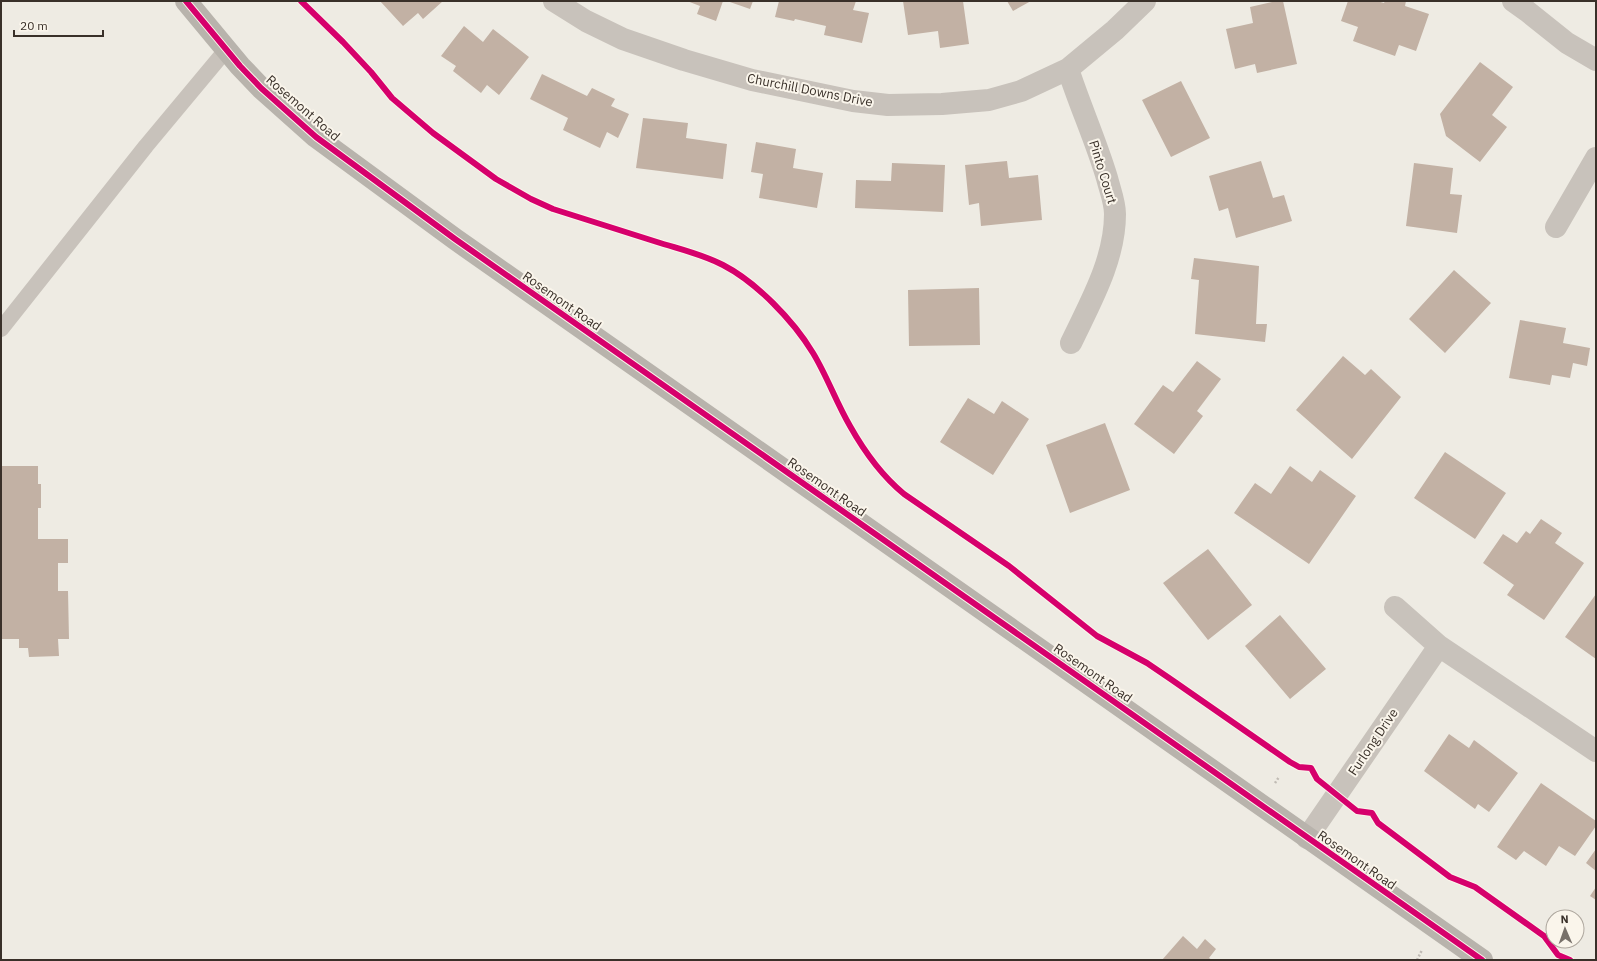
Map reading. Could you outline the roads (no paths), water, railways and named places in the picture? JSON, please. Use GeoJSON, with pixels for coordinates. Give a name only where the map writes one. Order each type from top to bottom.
{"type":"FeatureCollection","features":[{"type":"Feature","properties":{"kind":"main road","name":"Rosemont Road"},"geometry":{"type":"LineString","coordinates":[[186,1],[226,50],[261,88],[316,137],[455,239],[1482,960]]}},
{"type":"Feature","properties":{"kind":"street","name":"Churchill Downs Drive"},"geometry":{"type":"LineString","coordinates":[[554,1],[586,21],[623,39],[684,60],[752,80],[853,101],[888,105],[989,100],[1021,91],[1068,69],[1115,30],[1145,1]]}},
{"type":"Feature","properties":{"kind":"street"},"geometry":{"type":"LineString","coordinates":[[1513,1],[1567,43],[1596,60]]}},
{"type":"Feature","properties":{"kind":"street","name":"Pinto Court"},"geometry":{"type":"LineString","coordinates":[[1068,69],[1079,102],[1099,151],[1113,200],[1115,213],[1114,231],[1103,277],[1071,343]]}},
{"type":"Feature","properties":{"kind":"street"},"geometry":{"type":"LineString","coordinates":[[1556,227],[1596,158]]}},
{"type":"Feature","properties":{"kind":"street"},"geometry":{"type":"LineString","coordinates":[[1395,607],[1439,646],[1596,751]]}},
{"type":"Feature","properties":{"kind":"street","name":"Furlong Drive"},"geometry":{"type":"LineString","coordinates":[[1307,838],[1439,646]]}},
{"type":"Feature","properties":{"kind":"lane"},"geometry":{"type":"LineString","coordinates":[[1,329],[146,146],[226,50]]}}]}
